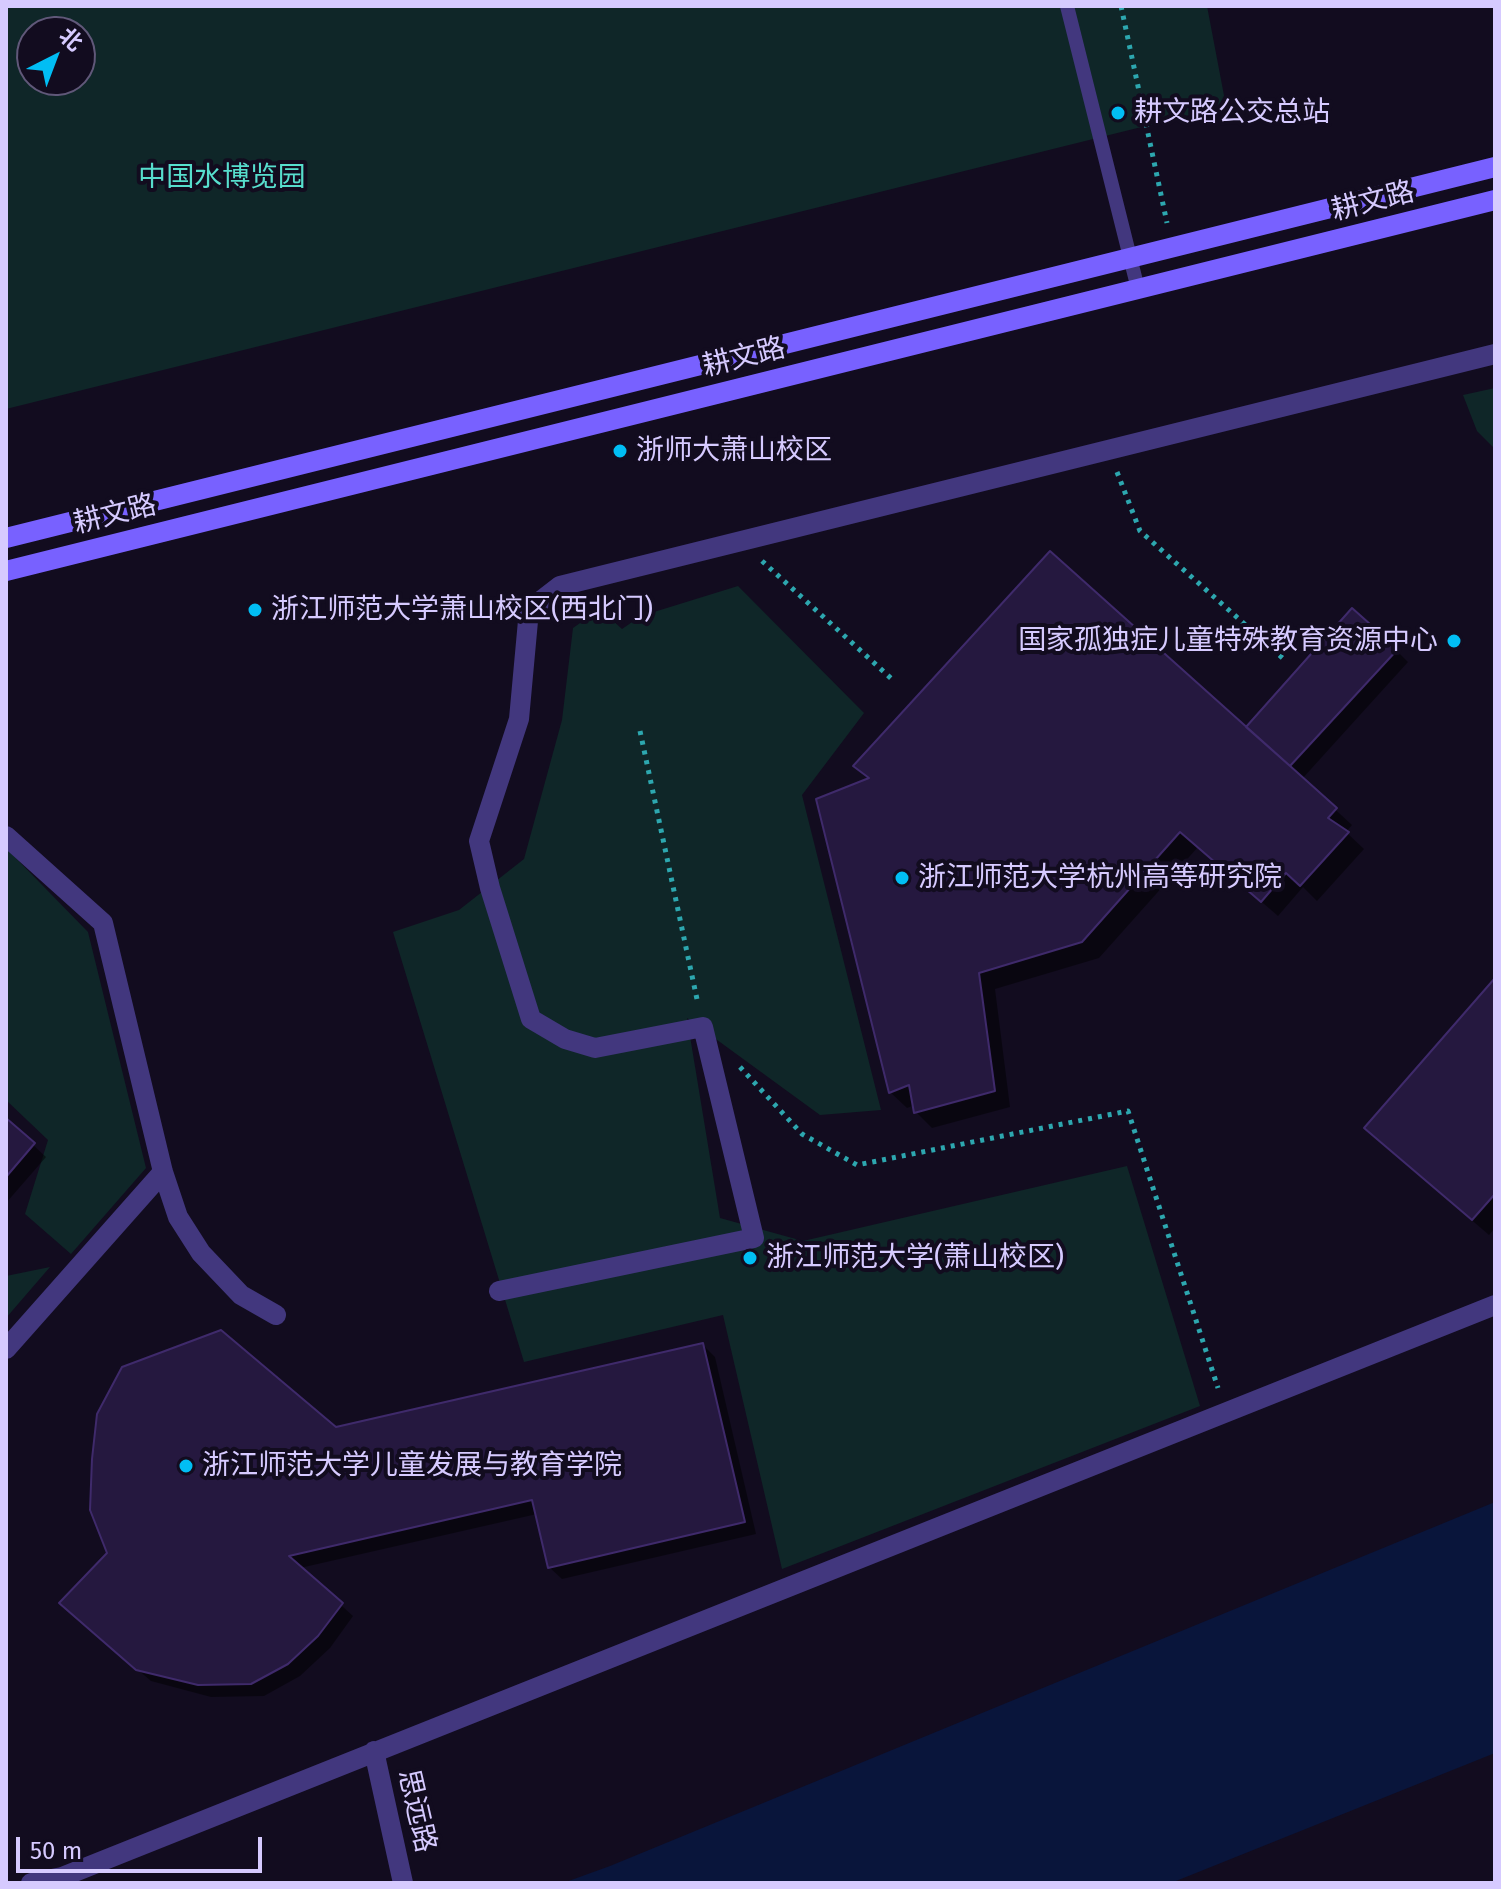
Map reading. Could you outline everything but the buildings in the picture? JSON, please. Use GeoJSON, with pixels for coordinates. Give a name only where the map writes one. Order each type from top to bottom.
{"type":"FeatureCollection","features":[{"type":"Feature","properties":{"kind":"main road","name":"耕文路"},"geometry":{"type":"LineString","coordinates":[[6,538],[1495,167]]}},
{"type":"Feature","properties":{"kind":"main road","name":"耕文路"},"geometry":{"type":"LineString","coordinates":[[6,571],[1495,200]]}},
{"type":"Feature","properties":{"kind":"street"},"geometry":{"type":"LineString","coordinates":[[499,1291],[754,1238],[703,1027],[595,1048],[565,1039],[531,1019],[490,888],[479,841],[519,719],[529,610],[560,586],[1495,354]]}},
{"type":"Feature","properties":{"kind":"street"},"geometry":{"type":"LineString","coordinates":[[6,836],[103,923],[163,1172],[178,1217],[201,1253],[241,1295],[276,1315]]}},
{"type":"Feature","properties":{"kind":"street"},"geometry":{"type":"LineString","coordinates":[[6,1349],[163,1172]]}},
{"type":"Feature","properties":{"kind":"street"},"geometry":{"type":"LineString","coordinates":[[31,1883],[62,1877],[1495,1305]]}},
{"type":"Feature","properties":{"kind":"street","name":"思远路"},"geometry":{"type":"LineString","coordinates":[[374,1751],[403,1883]]}},
{"type":"Feature","properties":{"kind":"lane"},"geometry":{"type":"LineString","coordinates":[[1067,6],[1138,289]]}},
{"type":"Feature","properties":{"kind":"path"},"geometry":{"type":"LineString","coordinates":[[1121,6],[1172,248]]}},
{"type":"Feature","properties":{"kind":"path"},"geometry":{"type":"LineString","coordinates":[[1109,450],[1140,531],[1286,661]]}},
{"type":"Feature","properties":{"kind":"path"},"geometry":{"type":"LineString","coordinates":[[741,541],[894,681]]}},
{"type":"Feature","properties":{"kind":"path"},"geometry":{"type":"LineString","coordinates":[[640,731],[703,1027],[802,1134],[857,1165],[1128,1111],[1226,1412]]}},
{"type":"Feature","properties":{"kind":"green space","name":"中国水博览园"},"geometry":{"type":"Polygon","coordinates":[[[6,6],[1207,6],[1226,106],[6,409],[6,6]]]}},
{"type":"Feature","properties":{"kind":"green space"},"geometry":{"type":"Polygon","coordinates":[[[1495,388],[1495,449],[1477,431],[1463,395],[1495,388]]]}},
{"type":"Feature","properties":{"kind":"green space"},"geometry":{"type":"Polygon","coordinates":[[[738,586],[864,713],[802,795],[881,1110],[820,1115],[687,1018],[720,1218],[803,1241],[1127,1166],[1200,1406],[782,1569],[723,1315],[524,1362],[393,932],[459,910],[524,859],[562,720],[573,628],[600,609],[622,629],[641,616],[738,586]]]}},
{"type":"Feature","properties":{"kind":"green space"},"geometry":{"type":"Polygon","coordinates":[[[6,848],[88,932],[146,1168],[71,1254],[25,1214],[48,1140],[6,1100],[6,848]]]}},
{"type":"Feature","properties":{"kind":"green space"},"geometry":{"type":"Polygon","coordinates":[[[50,1267],[6,1318],[6,1276],[50,1267]]]}},
{"type":"Feature","properties":{"kind":"water"},"geometry":{"type":"Polygon","coordinates":[[[1495,1502],[1495,1753],[1171,1883],[563,1883],[610,1866],[1495,1502]]]}},
{"type":"Feature","properties":{"kind":"place","name":"耕文路公交总站"},"geometry":{"type":"Point","coordinates":[1118,113]}},
{"type":"Feature","properties":{"kind":"place","name":"浙师大萧山校区"},"geometry":{"type":"Point","coordinates":[620,451]}},
{"type":"Feature","properties":{"kind":"place","name":"浙江师范大学萧山校区(西北门)"},"geometry":{"type":"Point","coordinates":[255,610]}},
{"type":"Feature","properties":{"kind":"place","name":"国家孤独症儿童特殊教育资源中心"},"geometry":{"type":"Point","coordinates":[1454,641]}},
{"type":"Feature","properties":{"kind":"place","name":"浙江师范大学杭州高等研究院"},"geometry":{"type":"Point","coordinates":[902,878]}},
{"type":"Feature","properties":{"kind":"place","name":"浙江师范大学(萧山校区)"},"geometry":{"type":"Point","coordinates":[750,1258]}},
{"type":"Feature","properties":{"kind":"place","name":"浙江师范大学儿童发展与教育学院"},"geometry":{"type":"Point","coordinates":[186,1466]}}]}
